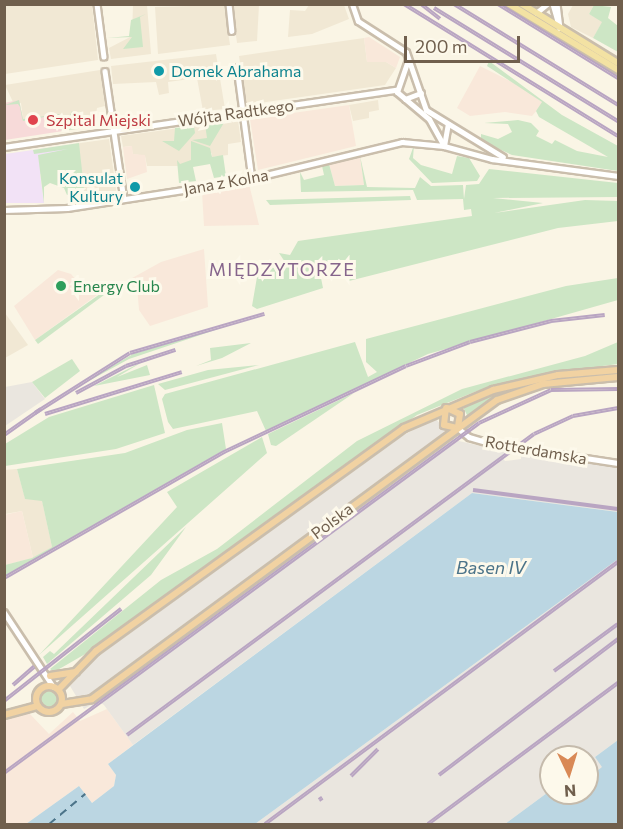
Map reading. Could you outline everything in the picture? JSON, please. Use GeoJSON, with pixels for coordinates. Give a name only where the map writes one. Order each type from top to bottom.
{"type":"FeatureCollection","features":[{"type":"Feature","properties":{"kind":"highway"},"geometry":{"type":"LineString","coordinates":[[4,716],[37,703],[37,692],[76,672],[96,651],[370,449],[446,408],[537,379],[618,370]]}},
{"type":"Feature","properties":{"kind":"highway","name":"Polska"},"geometry":{"type":"LineString","coordinates":[[37,703],[51,712],[62,704],[92,699],[496,400],[521,389],[618,377]]}},
{"type":"Feature","properties":{"kind":"highway"},"geometry":{"type":"LineString","coordinates":[[446,408],[460,414],[458,428],[442,421],[446,408]]}},
{"type":"Feature","properties":{"kind":"highway"},"geometry":{"type":"LineString","coordinates":[[52,683],[76,672]]}},
{"type":"Feature","properties":{"kind":"highway"},"geometry":{"type":"LineString","coordinates":[[52,683],[62,704]]}},
{"type":"Feature","properties":{"kind":"main road"},"geometry":{"type":"LineString","coordinates":[[352,4],[358,21],[403,49],[417,77],[424,107],[475,142],[507,159]]}},
{"type":"Feature","properties":{"kind":"main road"},"geometry":{"type":"LineString","coordinates":[[509,4],[618,70]]}},
{"type":"Feature","properties":{"kind":"main road"},"geometry":{"type":"LineString","coordinates":[[522,4],[618,63]]}},
{"type":"Feature","properties":{"kind":"main road"},"geometry":{"type":"LineString","coordinates":[[408,60],[396,90],[403,99],[429,119],[444,146],[471,154],[618,176]]}},
{"type":"Feature","properties":{"kind":"main road"},"geometry":{"type":"LineString","coordinates":[[471,154],[475,142]]}},
{"type":"Feature","properties":{"kind":"street"},"geometry":{"type":"LineString","coordinates":[[97,4],[104,57]]}},
{"type":"Feature","properties":{"kind":"street"},"geometry":{"type":"LineString","coordinates":[[228,4],[232,31]]}},
{"type":"Feature","properties":{"kind":"street"},"geometry":{"type":"LineString","coordinates":[[536,13],[547,4]]}},
{"type":"Feature","properties":{"kind":"street"},"geometry":{"type":"LineString","coordinates":[[555,4],[560,27],[566,39]]}},
{"type":"Feature","properties":{"kind":"street"},"geometry":{"type":"LineString","coordinates":[[543,26],[560,27]]}},
{"type":"Feature","properties":{"kind":"street"},"geometry":{"type":"LineString","coordinates":[[237,67],[252,178]]}},
{"type":"Feature","properties":{"kind":"street"},"geometry":{"type":"LineString","coordinates":[[105,71],[124,199]]}},
{"type":"Feature","properties":{"kind":"street"},"geometry":{"type":"LineString","coordinates":[[399,78],[417,77]]}},
{"type":"Feature","properties":{"kind":"street","name":"Wójta Radtkego"},"geometry":{"type":"LineString","coordinates":[[4,147],[396,90]]}},
{"type":"Feature","properties":{"kind":"street"},"geometry":{"type":"LineString","coordinates":[[403,99],[421,93]]}},
{"type":"Feature","properties":{"kind":"street"},"geometry":{"type":"LineString","coordinates":[[444,146],[447,124]]}},
{"type":"Feature","properties":{"kind":"street","name":"Jana z Kolna"},"geometry":{"type":"LineString","coordinates":[[4,210],[124,199],[252,178],[402,142],[444,146]]}},
{"type":"Feature","properties":{"kind":"street","name":"Rotterdamska"},"geometry":{"type":"LineString","coordinates":[[458,428],[485,442],[618,463]]}},
{"type":"Feature","properties":{"kind":"street"},"geometry":{"type":"LineString","coordinates":[[4,612],[52,683]]}},
{"type":"Feature","properties":{"kind":"shaded area"},"geometry":{"type":"Polygon","coordinates":[[[5,4],[92,5],[98,60],[5,74],[5,4]]]}},
{"type":"Feature","properties":{"kind":"shaded area"},"geometry":{"type":"Polygon","coordinates":[[[133,5],[147,5],[151,54],[111,59],[109,48],[132,36],[133,5]]]}},
{"type":"Feature","properties":{"kind":"shaded area"},"geometry":{"type":"Polygon","coordinates":[[[224,5],[230,45],[158,54],[155,7],[224,5]]]}},
{"type":"Feature","properties":{"kind":"shaded area"},"geometry":{"type":"Polygon","coordinates":[[[232,5],[259,5],[257,41],[237,43],[232,5]]]}},
{"type":"Feature","properties":{"kind":"shaded area"},"geometry":{"type":"Polygon","coordinates":[[[309,5],[344,5],[349,19],[312,34],[288,37],[290,10],[305,11],[309,5]]]}},
{"type":"Feature","properties":{"kind":"shaded area"},"geometry":{"type":"Polygon","coordinates":[[[573,5],[594,5],[589,14],[603,21],[593,38],[571,27],[568,14],[573,5]]]}},
{"type":"Feature","properties":{"kind":"shaded area"},"geometry":{"type":"Polygon","coordinates":[[[369,37],[400,57],[396,68],[386,62],[367,62],[364,38],[369,37]]]}},
{"type":"Feature","properties":{"kind":"shaded area"},"geometry":{"type":"Polygon","coordinates":[[[364,38],[367,62],[386,62],[396,68],[385,85],[246,105],[239,56],[364,38]]]}},
{"type":"Feature","properties":{"kind":"shaded area"},"geometry":{"type":"Polygon","coordinates":[[[216,54],[225,109],[203,111],[197,78],[168,82],[169,93],[159,95],[156,82],[113,84],[111,66],[216,54]]]}},
{"type":"Feature","properties":{"kind":"shaded area"},"geometry":{"type":"Polygon","coordinates":[[[480,66],[524,88],[543,103],[532,116],[505,112],[470,116],[457,108],[480,66]]]}},
{"type":"Feature","properties":{"kind":"shaded area"},"geometry":{"type":"Polygon","coordinates":[[[100,70],[105,106],[97,108],[94,127],[63,131],[59,114],[23,119],[21,103],[13,102],[5,85],[100,70]]]}},
{"type":"Feature","properties":{"kind":"shaded area","name":"Szpital Miejski"},"geometry":{"type":"Polygon","coordinates":[[[19,100],[23,119],[59,114],[63,131],[5,140],[4,103],[19,100]]]}},
{"type":"Feature","properties":{"kind":"shaded area"},"geometry":{"type":"Polygon","coordinates":[[[378,100],[379,110],[369,112],[369,118],[353,121],[349,105],[378,100]]]}},
{"type":"Feature","properties":{"kind":"shaded area"},"geometry":{"type":"Polygon","coordinates":[[[349,105],[356,146],[258,170],[250,119],[349,105]]]}},
{"type":"Feature","properties":{"kind":"shaded area"},"geometry":{"type":"Polygon","coordinates":[[[238,120],[241,142],[228,144],[228,155],[212,157],[212,153],[189,166],[147,166],[145,156],[133,154],[131,146],[123,147],[121,136],[238,120]]]}},
{"type":"Feature","properties":{"kind":"shaded area"},"geometry":{"type":"Polygon","coordinates":[[[109,139],[117,194],[83,199],[75,144],[109,139]]]}},
{"type":"Feature","properties":{"kind":"shaded area"},"geometry":{"type":"Polygon","coordinates":[[[75,144],[80,168],[40,174],[44,203],[5,203],[5,154],[75,144]]]}},
{"type":"Feature","properties":{"kind":"shaded area"},"geometry":{"type":"Polygon","coordinates":[[[132,146],[133,154],[145,155],[147,172],[127,179],[123,147],[132,146]]]}},
{"type":"Feature","properties":{"kind":"shaded area"},"geometry":{"type":"Polygon","coordinates":[[[360,156],[364,185],[335,186],[329,164],[360,156]]]}},
{"type":"Feature","properties":{"kind":"shaded area"},"geometry":{"type":"Polygon","coordinates":[[[249,184],[259,225],[204,226],[202,192],[249,184]]]}},
{"type":"Feature","properties":{"kind":"shaded area"},"geometry":{"type":"Polygon","coordinates":[[[204,249],[208,307],[150,326],[139,310],[137,286],[125,282],[161,262],[204,249]]]}},
{"type":"Feature","properties":{"kind":"shaded area"},"geometry":{"type":"Polygon","coordinates":[[[58,270],[71,274],[89,295],[97,295],[35,340],[14,306],[58,270]]]}},
{"type":"Feature","properties":{"kind":"shaded area"},"geometry":{"type":"Polygon","coordinates":[[[5,313],[28,345],[5,358],[5,313]]]}},
{"type":"Feature","properties":{"kind":"shaded area"},"geometry":{"type":"Polygon","coordinates":[[[32,382],[45,399],[5,426],[5,387],[32,382]]]}},
{"type":"Feature","properties":{"kind":"shaded area"},"geometry":{"type":"Polygon","coordinates":[[[435,417],[450,439],[507,452],[501,456],[505,461],[521,459],[521,453],[618,466],[618,512],[472,493],[133,745],[104,705],[98,701],[84,709],[70,686],[96,658],[351,466],[435,417]]]}},
{"type":"Feature","properties":{"kind":"shaded area"},"geometry":{"type":"Polygon","coordinates":[[[17,469],[25,498],[42,500],[52,547],[33,558],[22,511],[5,514],[4,470],[17,469]]]}},
{"type":"Feature","properties":{"kind":"shaded area"},"geometry":{"type":"Polygon","coordinates":[[[22,511],[33,558],[5,565],[4,515],[22,511]]]}},
{"type":"Feature","properties":{"kind":"shaded area"},"geometry":{"type":"Polygon","coordinates":[[[618,559],[618,740],[599,754],[599,745],[539,745],[539,799],[505,824],[255,824],[618,559]]]}},
{"type":"Feature","properties":{"kind":"shaded area"},"geometry":{"type":"Polygon","coordinates":[[[107,709],[133,745],[108,764],[116,775],[114,786],[92,803],[79,786],[26,824],[5,824],[4,721],[29,713],[49,734],[73,712],[80,721],[107,709]]]}},
{"type":"Feature","properties":{"kind":"green space"},"geometry":{"type":"Polygon","coordinates":[[[594,5],[611,7],[608,18],[618,26],[618,52],[593,38],[602,22],[589,14],[594,5]]]}},
{"type":"Feature","properties":{"kind":"green space"},"geometry":{"type":"Polygon","coordinates":[[[146,14],[140,17],[143,47],[123,49],[132,37],[107,38],[129,36],[131,20],[146,14]]]}},
{"type":"Feature","properties":{"kind":"green space"},"geometry":{"type":"Polygon","coordinates":[[[489,61],[562,115],[618,146],[618,171],[512,155],[481,141],[481,134],[498,139],[512,132],[508,124],[484,123],[518,120],[531,123],[539,131],[536,136],[552,144],[555,140],[577,151],[608,157],[539,117],[536,111],[542,102],[487,66],[489,61]]]}},
{"type":"Feature","properties":{"kind":"green space"},"geometry":{"type":"Polygon","coordinates":[[[19,100],[23,119],[59,114],[66,123],[72,111],[82,128],[62,131],[55,115],[23,121],[18,104],[5,105],[19,100]]]}},
{"type":"Feature","properties":{"kind":"green space"},"geometry":{"type":"Polygon","coordinates":[[[225,121],[210,146],[192,140],[207,138],[205,124],[225,121]]]}},
{"type":"Feature","properties":{"kind":"green space"},"geometry":{"type":"Polygon","coordinates":[[[194,126],[195,133],[179,151],[162,141],[174,141],[175,128],[194,126]]]}},
{"type":"Feature","properties":{"kind":"green space"},"geometry":{"type":"Polygon","coordinates":[[[191,141],[210,148],[212,157],[223,155],[226,176],[214,178],[210,164],[193,167],[196,181],[179,183],[177,160],[180,164],[191,160],[191,141]]]}},
{"type":"Feature","properties":{"kind":"green space"},"geometry":{"type":"Polygon","coordinates":[[[79,143],[84,189],[67,195],[64,188],[50,183],[44,187],[44,203],[38,155],[68,149],[34,154],[33,150],[79,143]]]}},
{"type":"Feature","properties":{"kind":"green space"},"geometry":{"type":"Polygon","coordinates":[[[414,145],[413,158],[421,165],[452,174],[457,156],[469,158],[480,176],[477,181],[432,183],[409,159],[414,145]]]}},
{"type":"Feature","properties":{"kind":"green space"},"geometry":{"type":"Polygon","coordinates":[[[360,156],[367,187],[415,188],[420,177],[431,186],[463,185],[464,199],[466,185],[479,184],[489,169],[618,183],[618,197],[493,198],[543,203],[494,213],[585,200],[618,201],[618,221],[558,228],[349,281],[343,262],[319,268],[323,288],[257,309],[252,306],[257,277],[270,261],[276,272],[287,265],[279,253],[290,255],[298,241],[472,216],[471,209],[464,210],[463,199],[417,200],[413,190],[301,192],[300,172],[304,180],[324,175],[322,166],[329,164],[335,186],[364,185],[360,156]]]}},
{"type":"Feature","properties":{"kind":"green space"},"geometry":{"type":"Polygon","coordinates":[[[410,196],[411,200],[270,205],[266,200],[410,196]]]}},
{"type":"Feature","properties":{"kind":"green space"},"geometry":{"type":"Polygon","coordinates":[[[618,278],[618,300],[428,354],[266,431],[257,411],[173,429],[168,422],[162,399],[165,394],[355,342],[368,377],[377,372],[366,362],[366,339],[566,286],[618,278]]]}},
{"type":"Feature","properties":{"kind":"green space"},"geometry":{"type":"Polygon","coordinates":[[[107,289],[108,292],[38,344],[35,340],[107,289]]]}},
{"type":"Feature","properties":{"kind":"green space"},"geometry":{"type":"Polygon","coordinates":[[[236,323],[129,359],[65,394],[133,354],[236,323]]]}},
{"type":"Feature","properties":{"kind":"green space"},"geometry":{"type":"Polygon","coordinates":[[[618,342],[618,364],[541,374],[477,391],[417,415],[94,649],[54,672],[50,669],[161,580],[217,549],[357,441],[462,389],[585,356],[618,342]]]}},
{"type":"Feature","properties":{"kind":"green space"},"geometry":{"type":"Polygon","coordinates":[[[251,343],[222,358],[196,366],[211,360],[210,348],[251,343]]]}},
{"type":"Feature","properties":{"kind":"green space"},"geometry":{"type":"Polygon","coordinates":[[[72,359],[80,371],[45,398],[32,382],[72,359]]]}},
{"type":"Feature","properties":{"kind":"green space"},"geometry":{"type":"Polygon","coordinates":[[[144,361],[117,377],[147,365],[150,375],[94,386],[144,361]]]}},
{"type":"Feature","properties":{"kind":"green space"},"geometry":{"type":"Polygon","coordinates":[[[259,365],[165,390],[158,384],[208,370],[259,365]]]}},
{"type":"Feature","properties":{"kind":"green space"},"geometry":{"type":"Polygon","coordinates":[[[618,373],[511,390],[468,417],[462,405],[500,390],[538,381],[618,373]]]}},
{"type":"Feature","properties":{"kind":"green space"},"geometry":{"type":"Polygon","coordinates":[[[154,385],[165,433],[116,449],[5,466],[5,444],[49,417],[154,385]]]}},
{"type":"Feature","properties":{"kind":"green space"},"geometry":{"type":"Polygon","coordinates":[[[354,393],[276,446],[271,445],[268,434],[354,393]]]}},
{"type":"Feature","properties":{"kind":"green space"},"geometry":{"type":"Polygon","coordinates":[[[222,423],[226,449],[5,576],[5,565],[32,558],[52,547],[42,501],[25,499],[17,469],[125,453],[187,430],[222,423]]]}},
{"type":"Feature","properties":{"kind":"green space"},"geometry":{"type":"Polygon","coordinates":[[[262,437],[267,453],[39,655],[177,507],[167,492],[262,437]]]}},
{"type":"Feature","properties":{"kind":"green space"},"geometry":{"type":"Polygon","coordinates":[[[186,527],[151,575],[47,664],[43,657],[50,651],[54,654],[186,527]]]}},
{"type":"Feature","properties":{"kind":"green space"},"geometry":{"type":"Polygon","coordinates":[[[50,689],[57,692],[60,699],[57,706],[50,709],[43,706],[40,699],[43,692],[50,689]]]}},
{"type":"Feature","properties":{"kind":"water","name":"Basen IV"},"geometry":{"type":"Polygon","coordinates":[[[472,493],[618,512],[618,559],[255,824],[26,824],[79,786],[92,803],[114,786],[116,775],[108,764],[472,493]]]}},
{"type":"Feature","properties":{"kind":"water"},"geometry":{"type":"Polygon","coordinates":[[[618,740],[618,824],[505,824],[539,799],[539,805],[599,805],[599,769],[602,767],[599,763],[599,754],[618,740]]]}},
{"type":"Feature","properties":{"kind":"ferry route"},"geometry":{"type":"LineString","coordinates":[[49,824],[85,794]]}},
{"type":"Feature","properties":{"kind":"railway"},"geometry":{"type":"LineString","coordinates":[[404,4],[618,136]]}},
{"type":"Feature","properties":{"kind":"railway"},"geometry":{"type":"LineString","coordinates":[[421,4],[440,19]]}},
{"type":"Feature","properties":{"kind":"railway"},"geometry":{"type":"LineString","coordinates":[[454,4],[618,105]]}},
{"type":"Feature","properties":{"kind":"railway"},"geometry":{"type":"LineString","coordinates":[[498,4],[618,78]]}},
{"type":"Feature","properties":{"kind":"railway"},"geometry":{"type":"LineString","coordinates":[[434,8],[618,121]]}},
{"type":"Feature","properties":{"kind":"railway"},"geometry":{"type":"LineString","coordinates":[[35,413],[130,353],[264,314]]}},
{"type":"Feature","properties":{"kind":"railway"},"geometry":{"type":"LineString","coordinates":[[4,578],[224,452],[406,366],[470,342],[551,321],[605,315]]}},
{"type":"Feature","properties":{"kind":"railway"},"geometry":{"type":"LineString","coordinates":[[76,393],[126,366],[175,350]]}},
{"type":"Feature","properties":{"kind":"railway"},"geometry":{"type":"LineString","coordinates":[[45,414],[182,372]]}},
{"type":"Feature","properties":{"kind":"railway"},"geometry":{"type":"LineString","coordinates":[[4,773],[479,423],[551,390],[618,389]]}},
{"type":"Feature","properties":{"kind":"railway"},"geometry":{"type":"LineString","coordinates":[[127,735],[534,434],[573,416],[618,408]]}},
{"type":"Feature","properties":{"kind":"railway"},"geometry":{"type":"LineString","coordinates":[[4,435],[41,409]]}},
{"type":"Feature","properties":{"kind":"railway"},"geometry":{"type":"LineString","coordinates":[[473,490],[618,509]]}},
{"type":"Feature","properties":{"kind":"railway"},"geometry":{"type":"LineString","coordinates":[[265,824],[618,562]]}},
{"type":"Feature","properties":{"kind":"railway"},"geometry":{"type":"LineString","coordinates":[[4,701],[121,609]]}},
{"type":"Feature","properties":{"kind":"railway"},"geometry":{"type":"LineString","coordinates":[[554,671],[618,624]]}},
{"type":"Feature","properties":{"kind":"railway"},"geometry":{"type":"LineString","coordinates":[[439,775],[618,639]]}},
{"type":"Feature","properties":{"kind":"railway"},"geometry":{"type":"LineString","coordinates":[[13,685],[34,667]]}},
{"type":"Feature","properties":{"kind":"railway"},"geometry":{"type":"LineString","coordinates":[[428,824],[618,683]]}},
{"type":"Feature","properties":{"kind":"railway"},"geometry":{"type":"LineString","coordinates":[[351,776],[378,749]]}},
{"type":"Feature","properties":{"kind":"place","name":"Domek Abrahama"},"geometry":{"type":"Point","coordinates":[159,71]}},
{"type":"Feature","properties":{"kind":"place","name":"Szpital Miejski"},"geometry":{"type":"Point","coordinates":[33,120]}},
{"type":"Feature","properties":{"kind":"place","name":"Konsulat Kultury"},"geometry":{"type":"Point","coordinates":[135,187]}},
{"type":"Feature","properties":{"kind":"place","name":"Energy Club"},"geometry":{"type":"Point","coordinates":[61,286]}},
{"type":"Feature","properties":{"kind":"district","name":"MIĘDZYTORZE"},"geometry":{"type":"Point","coordinates":[282,269]}}]}
